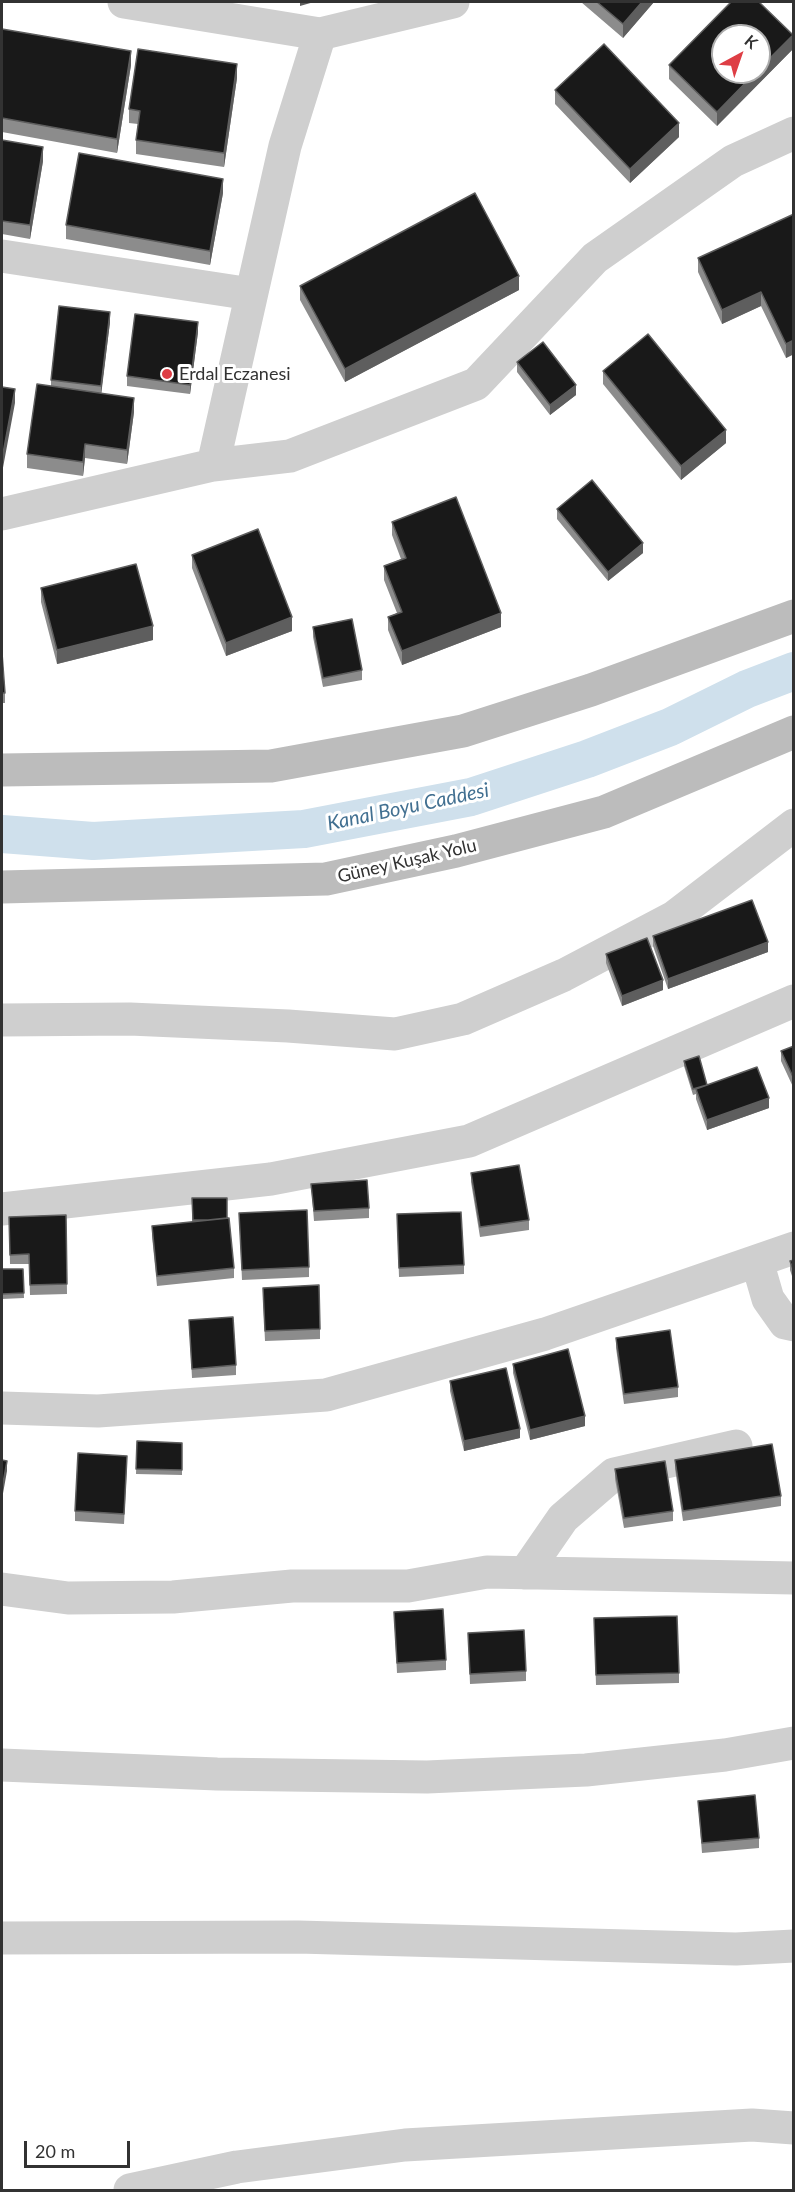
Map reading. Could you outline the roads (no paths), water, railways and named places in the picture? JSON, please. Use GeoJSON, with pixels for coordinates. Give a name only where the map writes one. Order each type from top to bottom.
{"type":"FeatureCollection","features":[{"type":"Feature","properties":{"kind":"main road"},"geometry":{"type":"LineString","coordinates":[[2,770],[271,766],[463,731],[591,690],[794,616]]}},
{"type":"Feature","properties":{"kind":"main road","name":"Güney Kuşak Yolu"},"geometry":{"type":"LineString","coordinates":[[2,887],[326,879],[456,851],[604,812],[794,732]]}},
{"type":"Feature","properties":{"kind":"street"},"geometry":{"type":"LineString","coordinates":[[124,2],[320,34],[453,2]]}},
{"type":"Feature","properties":{"kind":"street"},"geometry":{"type":"LineString","coordinates":[[213,465],[285,146],[320,34]]}},
{"type":"Feature","properties":{"kind":"street"},"geometry":{"type":"LineString","coordinates":[[2,514],[213,465],[291,456],[476,384],[595,258],[733,161],[794,133]]}},
{"type":"Feature","properties":{"kind":"street"},"geometry":{"type":"LineString","coordinates":[[2,256],[251,294]]}},
{"type":"Feature","properties":{"kind":"street"},"geometry":{"type":"LineString","coordinates":[[2,1020],[130,1019],[288,1026],[395,1034],[462,1019],[564,975],[675,917],[794,825]]}},
{"type":"Feature","properties":{"kind":"street"},"geometry":{"type":"LineString","coordinates":[[2,1209],[271,1179],[469,1141],[794,1001]]}},
{"type":"Feature","properties":{"kind":"street"},"geometry":{"type":"LineString","coordinates":[[2,1408],[98,1411],[326,1395],[545,1334],[794,1248]]}},
{"type":"Feature","properties":{"kind":"street"},"geometry":{"type":"LineString","coordinates":[[757,1261],[768,1299],[785,1323],[794,1325]]}},
{"type":"Feature","properties":{"kind":"street"},"geometry":{"type":"LineString","coordinates":[[525,1573],[563,1518],[614,1474],[736,1446]]}},
{"type":"Feature","properties":{"kind":"street"},"geometry":{"type":"LineString","coordinates":[[2,1589],[68,1598],[173,1597],[292,1586],[408,1586],[487,1572],[794,1578]]}},
{"type":"Feature","properties":{"kind":"street"},"geometry":{"type":"LineString","coordinates":[[2,1765],[217,1774],[427,1777],[586,1770],[725,1755],[794,1743]]}},
{"type":"Feature","properties":{"kind":"street"},"geometry":{"type":"LineString","coordinates":[[2,1938],[298,1937],[440,1939],[736,1949],[794,1946]]}},
{"type":"Feature","properties":{"kind":"street"},"geometry":{"type":"LineString","coordinates":[[130,2190],[237,2167],[405,2145],[752,2125],[794,2128]]}},
{"type":"Feature","properties":{"kind":"waterway","name":"Kanal Boyu Caddesi"},"geometry":{"type":"LineString","coordinates":[[2,834],[93,841],[304,829],[471,797],[587,759],[670,727],[747,689],[794,671]]}},
{"type":"Feature","properties":{"kind":"place","name":"Erdal Eczanesi"},"geometry":{"type":"Point","coordinates":[167,374]}}]}
